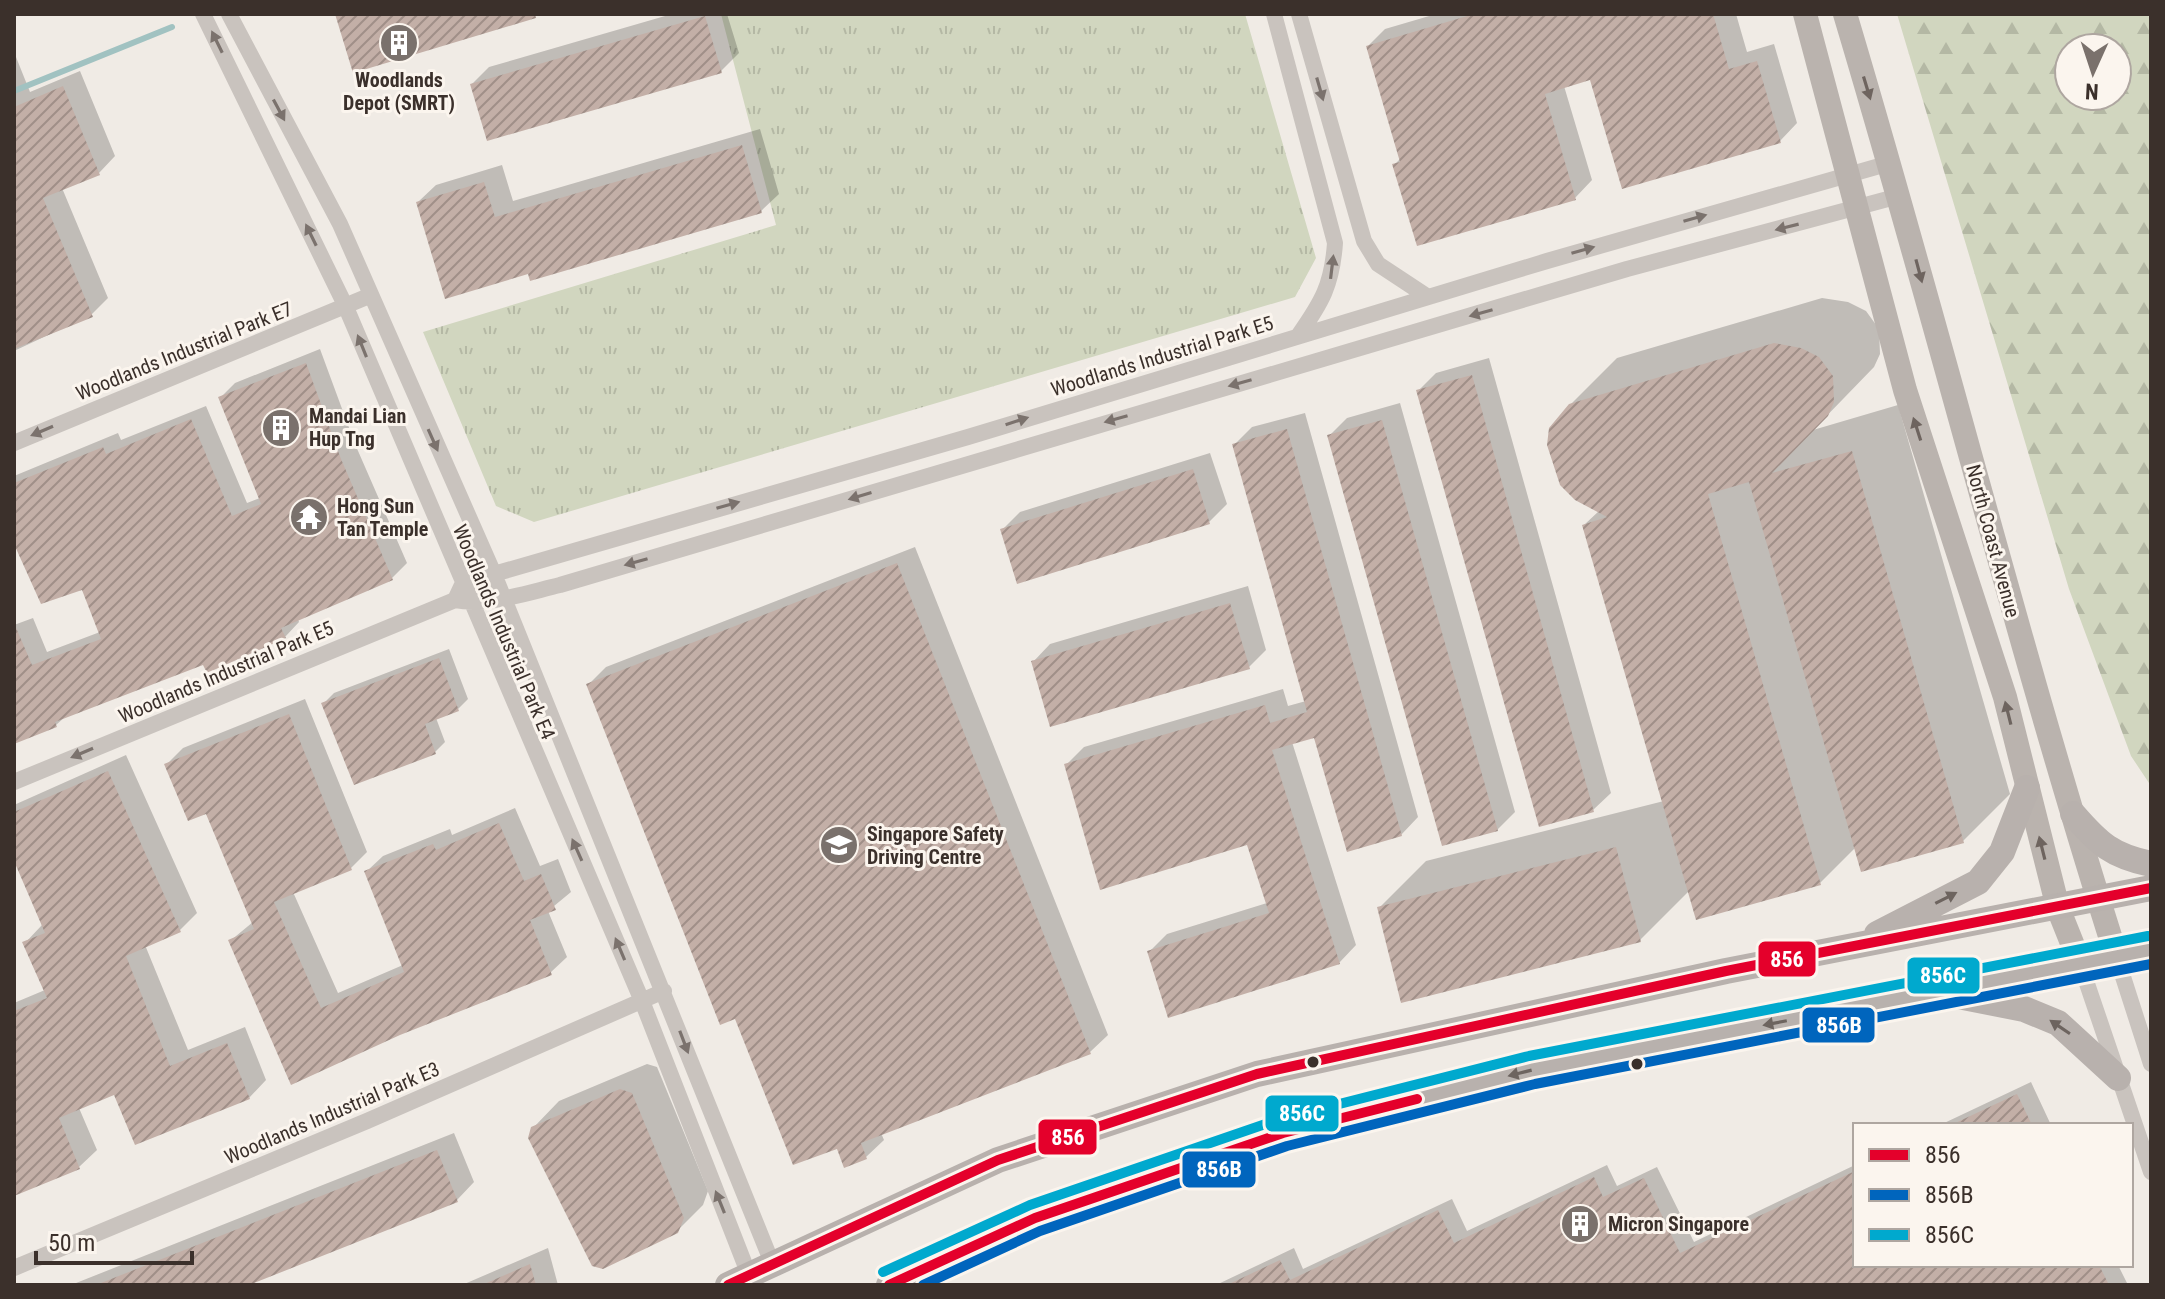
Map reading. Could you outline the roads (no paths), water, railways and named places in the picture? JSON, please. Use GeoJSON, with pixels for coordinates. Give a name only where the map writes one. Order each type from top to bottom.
{"type":"FeatureCollection","features":[{"type":"Feature","properties":{"kind":"main road"},"geometry":{"type":"LineString","coordinates":[[1805,14],[1858,209]]}},
{"type":"Feature","properties":{"kind":"main road","name":"North Coast Avenue"},"geometry":{"type":"LineString","coordinates":[[1845,14],[1890,163],[2024,656],[2116,955]]}},
{"type":"Feature","properties":{"kind":"main road","name":"North Coast Avenue"},"geometry":{"type":"LineString","coordinates":[[1858,209],[1905,390],[2005,697],[2058,908],[2080,963]]}},
{"type":"Feature","properties":{"kind":"main road"},"geometry":{"type":"LineString","coordinates":[[1852,947],[1978,882],[2002,852],[2027,788]]}},
{"type":"Feature","properties":{"kind":"main road"},"geometry":{"type":"LineString","coordinates":[[2073,814],[2095,840],[2123,858],[2151,864]]}},
{"type":"Feature","properties":{"kind":"main road"},"geometry":{"type":"LineString","coordinates":[[749,1274],[998,1160],[1257,1074],[1711,974],[2151,888]]}},
{"type":"Feature","properties":{"kind":"main road"},"geometry":{"type":"LineString","coordinates":[[889,1285],[1035,1218],[1283,1133],[1532,1070],[2151,950]]}},
{"type":"Feature","properties":{"kind":"main road"},"geometry":{"type":"LineString","coordinates":[[1934,992],[2024,1009],[2058,1023],[2118,1078]]}},
{"type":"Feature","properties":{"kind":"street","name":"Woodlands Industrial Park E4"},"geometry":{"type":"LineString","coordinates":[[203,14],[345,305],[432,513],[462,596],[498,669],[642,1001],[749,1274]]}},
{"type":"Feature","properties":{"kind":"street","name":"Woodlands Industrial Park E4"},"geometry":{"type":"LineString","coordinates":[[229,14],[340,224],[369,296],[494,574],[664,991],[749,1274]]}},
{"type":"Feature","properties":{"kind":"street"},"geometry":{"type":"LineString","coordinates":[[1274,14],[1335,243],[1332,277],[1322,303],[1298,336]]}},
{"type":"Feature","properties":{"kind":"street"},"geometry":{"type":"LineString","coordinates":[[1299,14],[1364,241],[1378,264],[1428,297]]}},
{"type":"Feature","properties":{"kind":"street","name":"Woodlands Industrial Park E5"},"geometry":{"type":"LineString","coordinates":[[14,782],[462,596],[494,574],[968,437],[1428,297],[1890,163]]}},
{"type":"Feature","properties":{"kind":"street","name":"Woodlands Industrial Park E5"},"geometry":{"type":"LineString","coordinates":[[462,596],[502,598],[560,585],[1627,269],[1899,196]]}},
{"type":"Feature","properties":{"kind":"street","name":"Woodlands Industrial Park E7"},"geometry":{"type":"LineString","coordinates":[[14,443],[369,296]]}},
{"type":"Feature","properties":{"kind":"street"},"geometry":{"type":"LineString","coordinates":[[379,388],[406,377]]}},
{"type":"Feature","properties":{"kind":"street"},"geometry":{"type":"LineString","coordinates":[[432,513],[460,502]]}},
{"type":"Feature","properties":{"kind":"street"},"geometry":{"type":"LineString","coordinates":[[498,669],[526,657]]}},
{"type":"Feature","properties":{"kind":"street"},"geometry":{"type":"LineString","coordinates":[[557,804],[582,794]]}},
{"type":"Feature","properties":{"kind":"street"},"geometry":{"type":"LineString","coordinates":[[597,896],[620,887]]}},
{"type":"Feature","properties":{"kind":"street","name":"North Coast Avenue"},"geometry":{"type":"LineString","coordinates":[[2116,955],[2151,1064]]}},
{"type":"Feature","properties":{"kind":"street","name":"North Coast Avenue"},"geometry":{"type":"LineString","coordinates":[[2080,963],[2151,1172]]}},
{"type":"Feature","properties":{"kind":"street","name":"Woodlands Industrial Park E3"},"geometry":{"type":"LineString","coordinates":[[14,1268],[664,991]]}},
{"type":"Feature","properties":{"kind":"waterway"},"geometry":{"type":"LineString","coordinates":[[14,91],[172,27]]}},
{"type":"Feature","properties":{"kind":"place","name":"Woodlands Depot (SMRT)"},"geometry":{"type":"Point","coordinates":[399,43]}},
{"type":"Feature","properties":{"kind":"place","name":"Mandai Lian Hup Tng"},"geometry":{"type":"Point","coordinates":[281,428]}},
{"type":"Feature","properties":{"kind":"place","name":"Hong Sun Tan Temple"},"geometry":{"type":"Point","coordinates":[309,517]}},
{"type":"Feature","properties":{"kind":"place","name":"Singapore Safety Driving Centre"},"geometry":{"type":"Point","coordinates":[839,845]}},
{"type":"Feature","properties":{"kind":"place","name":"Micron Singapore"},"geometry":{"type":"Point","coordinates":[1580,1224]}}]}
